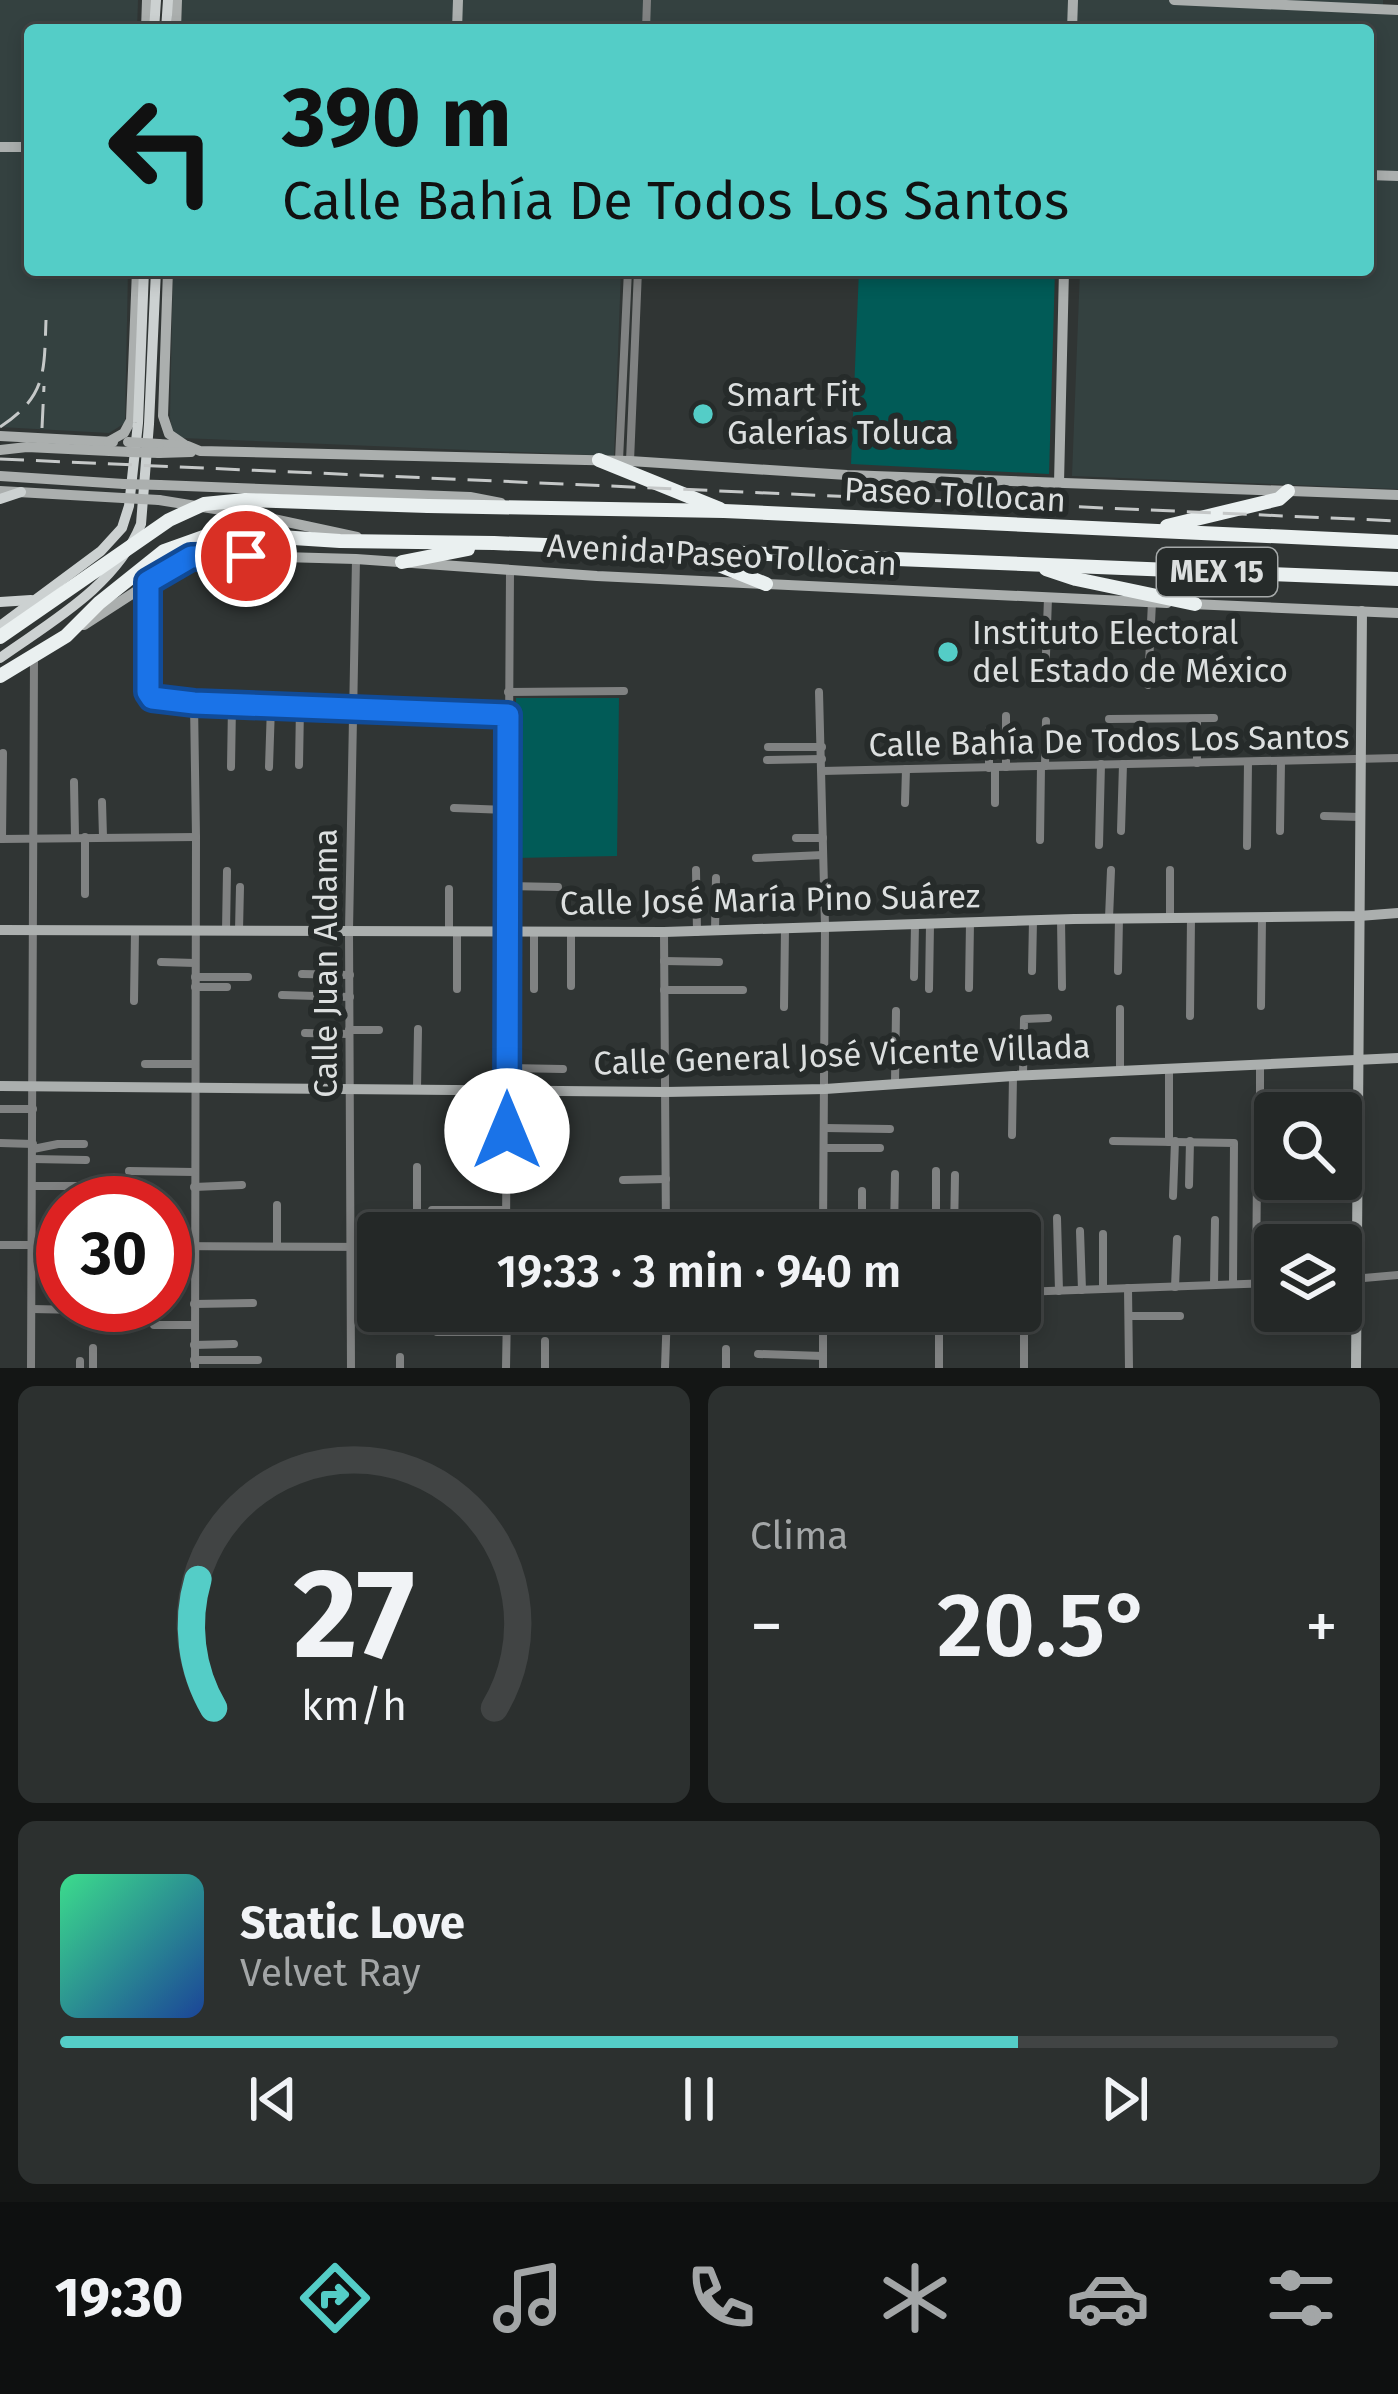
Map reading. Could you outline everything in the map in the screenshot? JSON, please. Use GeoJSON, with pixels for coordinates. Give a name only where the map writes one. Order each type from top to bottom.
{"type":"FeatureCollection","features":[{"type":"Feature","properties":{"kind":"highway"},"geometry":{"type":"LineString","coordinates":[[599,460],[724,511]]}},
{"type":"Feature","properties":{"kind":"highway"},"geometry":{"type":"LineString","coordinates":[[1146,531],[1279,499],[1288,490]]}},
{"type":"Feature","properties":{"kind":"highway","name":"Avenida Paseo Tollocan"},"geometry":{"type":"LineString","coordinates":[[0,638],[169,520],[204,504],[245,500],[509,506]]}},
{"type":"Feature","properties":{"kind":"highway","name":"Paseo Tollocan"},"geometry":{"type":"LineString","coordinates":[[509,506],[724,511],[1398,542]]}},
{"type":"Feature","properties":{"kind":"highway","name":"Avenida Paseo Tollocan"},"geometry":{"type":"LineString","coordinates":[[0,676],[66,636],[164,551],[186,541],[232,534],[376,541]]}},
{"type":"Feature","properties":{"kind":"highway","name":"Paseo Tollocan"},"geometry":{"type":"LineString","coordinates":[[376,541],[1398,579]]}},
{"type":"Feature","properties":{"kind":"highway"},"geometry":{"type":"LineString","coordinates":[[402,562],[494,543]]}},
{"type":"Feature","properties":{"kind":"highway"},"geometry":{"type":"LineString","coordinates":[[684,551],[766,584]]}},
{"type":"Feature","properties":{"kind":"highway"},"geometry":{"type":"LineString","coordinates":[[1036,564],[1060,575],[1196,604]]}},
{"type":"Feature","properties":{"kind":"main road"},"geometry":{"type":"LineString","coordinates":[[1174,0],[1398,10]]}},
{"type":"Feature","properties":{"kind":"main road"},"geometry":{"type":"LineString","coordinates":[[108,442],[124,433],[131,419],[141,276]]}},
{"type":"Feature","properties":{"kind":"main road"},"geometry":{"type":"LineString","coordinates":[[0,626],[101,551],[127,517],[138,423],[141,276]]}},
{"type":"Feature","properties":{"kind":"main road"},"geometry":{"type":"LineString","coordinates":[[0,658],[90,593],[135,540],[141,524],[149,424],[156,276]]}},
{"type":"Feature","properties":{"kind":"main road"},"geometry":{"type":"LineString","coordinates":[[168,276],[163,416],[169,434],[194,449]]}},
{"type":"Feature","properties":{"kind":"main road"},"geometry":{"type":"LineString","coordinates":[[1059,483],[1064,276]]}},
{"type":"Feature","properties":{"kind":"main road"},"geometry":{"type":"LineString","coordinates":[[0,436],[129,447]]}},
{"type":"Feature","properties":{"kind":"main road"},"geometry":{"type":"LineString","coordinates":[[0,450],[129,447],[599,460],[848,475],[1398,495]]}},
{"type":"Feature","properties":{"kind":"main road","name":"Avenida Paseo Tollocan"},"geometry":{"type":"LineString","coordinates":[[0,476],[470,497],[509,506]]}},
{"type":"Feature","properties":{"kind":"main road","name":"MEX 15"},"geometry":{"type":"LineString","coordinates":[[0,495],[20,492],[159,500],[376,541]]}},
{"type":"Feature","properties":{"kind":"main road","name":"Avenida Paseo Tollocan"},"geometry":{"type":"LineString","coordinates":[[66,636],[183,561],[210,555],[1398,613]]}},
{"type":"Feature","properties":{"kind":"main road"},"geometry":{"type":"LineString","coordinates":[[0,602],[34,599]]}},
{"type":"Feature","properties":{"kind":"main road"},"geometry":{"type":"LineString","coordinates":[[1357,1224],[1362,611]]}},
{"type":"Feature","properties":{"kind":"main road","name":"Calle José María Pino Suárez"},"geometry":{"type":"LineString","coordinates":[[0,930],[697,932],[1398,913]]}},
{"type":"Feature","properties":{"kind":"main road","name":"Calle General José Vicente Villada"},"geometry":{"type":"LineString","coordinates":[[0,1086],[825,1089],[1398,1058]]}},
{"type":"Feature","properties":{"kind":"main road"},"geometry":{"type":"LineString","coordinates":[[1356,1332],[1356,1368]]}},
{"type":"Feature","properties":{"kind":"street"},"geometry":{"type":"LineString","coordinates":[[624,461],[628,276]]}},
{"type":"Feature","properties":{"kind":"street"},"geometry":{"type":"LineString","coordinates":[[624,461],[638,276]]}},
{"type":"Feature","properties":{"kind":"street","name":"Calle Juan Aldama"},"geometry":{"type":"LineString","coordinates":[[351,1368],[349,930],[356,559]]}},
{"type":"Feature","properties":{"kind":"street"},"geometry":{"type":"LineString","coordinates":[[432,1210],[506,1210],[510,571]]}},
{"type":"Feature","properties":{"kind":"street"},"geometry":{"type":"LineString","coordinates":[[148,582],[149,695],[154,698],[508,715]]}},
{"type":"Feature","properties":{"kind":"street"},"geometry":{"type":"LineString","coordinates":[[1045,682],[1048,598]]}},
{"type":"Feature","properties":{"kind":"street"},"geometry":{"type":"LineString","coordinates":[[1148,685],[1152,602]]}},
{"type":"Feature","properties":{"kind":"street"},"geometry":{"type":"LineString","coordinates":[[32,1368],[34,654]]}},
{"type":"Feature","properties":{"kind":"street"},"geometry":{"type":"LineString","coordinates":[[508,692],[624,692]]}},
{"type":"Feature","properties":{"kind":"street"},"geometry":{"type":"LineString","coordinates":[[819,692],[825,926],[823,1212]]}},
{"type":"Feature","properties":{"kind":"street"},"geometry":{"type":"LineString","coordinates":[[194,703],[195,1364],[258,1360]]}},
{"type":"Feature","properties":{"kind":"street"},"geometry":{"type":"LineString","coordinates":[[231,766],[232,705]]}},
{"type":"Feature","properties":{"kind":"street"},"geometry":{"type":"LineString","coordinates":[[269,767],[271,706]]}},
{"type":"Feature","properties":{"kind":"street"},"geometry":{"type":"LineString","coordinates":[[299,765],[300,707]]}},
{"type":"Feature","properties":{"kind":"street"},"geometry":{"type":"LineString","coordinates":[[995,803],[1006,716]]}},
{"type":"Feature","properties":{"kind":"street"},"geometry":{"type":"LineString","coordinates":[[1108,719],[1214,718]]}},
{"type":"Feature","properties":{"kind":"street"},"geometry":{"type":"LineString","coordinates":[[1197,719],[1197,763]]}},
{"type":"Feature","properties":{"kind":"street"},"geometry":{"type":"LineString","coordinates":[[1040,840],[1046,722]]}},
{"type":"Feature","properties":{"kind":"street"},"geometry":{"type":"LineString","coordinates":[[989,730],[996,768]]}},
{"type":"Feature","properties":{"kind":"street"},"geometry":{"type":"LineString","coordinates":[[768,747],[822,747]]}},
{"type":"Feature","properties":{"kind":"street"},"geometry":{"type":"LineString","coordinates":[[3,753],[1,839],[196,837]]}},
{"type":"Feature","properties":{"kind":"street","name":"Calle Bahía De Todos Los Santos"},"geometry":{"type":"LineString","coordinates":[[822,771],[1398,758]]}},
{"type":"Feature","properties":{"kind":"street"},"geometry":{"type":"LineString","coordinates":[[766,760],[822,759]]}},
{"type":"Feature","properties":{"kind":"street"},"geometry":{"type":"LineString","coordinates":[[1280,831],[1281,761]]}},
{"type":"Feature","properties":{"kind":"street"},"geometry":{"type":"LineString","coordinates":[[1247,847],[1248,762]]}},
{"type":"Feature","properties":{"kind":"street"},"geometry":{"type":"LineString","coordinates":[[1099,845],[1101,764]]}},
{"type":"Feature","properties":{"kind":"street"},"geometry":{"type":"LineString","coordinates":[[1121,831],[1123,764]]}},
{"type":"Feature","properties":{"kind":"street"},"geometry":{"type":"LineString","coordinates":[[905,803],[906,769]]}},
{"type":"Feature","properties":{"kind":"street"},"geometry":{"type":"LineString","coordinates":[[74,782],[85,894]]}},
{"type":"Feature","properties":{"kind":"street"},"geometry":{"type":"LineString","coordinates":[[102,802],[103,836]]}},
{"type":"Feature","properties":{"kind":"street"},"geometry":{"type":"LineString","coordinates":[[454,808],[507,810]]}},
{"type":"Feature","properties":{"kind":"street"},"geometry":{"type":"LineString","coordinates":[[1324,816],[1360,817]]}},
{"type":"Feature","properties":{"kind":"street"},"geometry":{"type":"LineString","coordinates":[[796,838],[823,838]]}},
{"type":"Feature","properties":{"kind":"street"},"geometry":{"type":"LineString","coordinates":[[756,858],[823,855]]}},
{"type":"Feature","properties":{"kind":"street"},"geometry":{"type":"LineString","coordinates":[[696,870],[697,932]]}},
{"type":"Feature","properties":{"kind":"street"},"geometry":{"type":"LineString","coordinates":[[1111,870],[1118,971]]}},
{"type":"Feature","properties":{"kind":"street"},"geometry":{"type":"LineString","coordinates":[[1169,918],[1170,870]]}},
{"type":"Feature","properties":{"kind":"street"},"geometry":{"type":"LineString","coordinates":[[227,871],[233,931]]}},
{"type":"Feature","properties":{"kind":"street"},"geometry":{"type":"LineString","coordinates":[[716,878],[716,931]]}},
{"type":"Feature","properties":{"kind":"street"},"geometry":{"type":"LineString","coordinates":[[507,886],[558,887]]}},
{"type":"Feature","properties":{"kind":"street"},"geometry":{"type":"LineString","coordinates":[[233,931],[240,887]]}},
{"type":"Feature","properties":{"kind":"street"},"geometry":{"type":"LineString","coordinates":[[449,890],[457,988]]}},
{"type":"Feature","properties":{"kind":"street"},"geometry":{"type":"LineString","coordinates":[[1190,1016],[1191,917]]}},
{"type":"Feature","properties":{"kind":"street"},"geometry":{"type":"LineString","coordinates":[[1261,1006],[1262,917]]}},
{"type":"Feature","properties":{"kind":"street"},"geometry":{"type":"LineString","coordinates":[[1061,919],[1062,987]]}},
{"type":"Feature","properties":{"kind":"street"},"geometry":{"type":"LineString","coordinates":[[1032,970],[1033,920]]}},
{"type":"Feature","properties":{"kind":"street"},"geometry":{"type":"LineString","coordinates":[[969,988],[970,922]]}},
{"type":"Feature","properties":{"kind":"street"},"geometry":{"type":"LineString","coordinates":[[914,977],[915,924]]}},
{"type":"Feature","properties":{"kind":"street"},"geometry":{"type":"LineString","coordinates":[[929,988],[930,924]]}},
{"type":"Feature","properties":{"kind":"street"},"geometry":{"type":"LineString","coordinates":[[784,1007],[785,928]]}},
{"type":"Feature","properties":{"kind":"street"},"geometry":{"type":"LineString","coordinates":[[134,1001],[135,931]]}},
{"type":"Feature","properties":{"kind":"street"},"geometry":{"type":"LineString","coordinates":[[534,932],[534,989]]}},
{"type":"Feature","properties":{"kind":"street"},"geometry":{"type":"LineString","coordinates":[[664,932],[666,1212]]}},
{"type":"Feature","properties":{"kind":"street"},"geometry":{"type":"LineString","coordinates":[[571,933],[571,986]]}},
{"type":"Feature","properties":{"kind":"street"},"geometry":{"type":"LineString","coordinates":[[664,961],[719,962]]}},
{"type":"Feature","properties":{"kind":"street"},"geometry":{"type":"LineString","coordinates":[[161,962],[196,962]]}},
{"type":"Feature","properties":{"kind":"street"},"geometry":{"type":"LineString","coordinates":[[302,974],[350,975]]}},
{"type":"Feature","properties":{"kind":"street"},"geometry":{"type":"LineString","coordinates":[[195,982],[248,977]]}},
{"type":"Feature","properties":{"kind":"street"},"geometry":{"type":"LineString","coordinates":[[195,982],[227,987]]}},
{"type":"Feature","properties":{"kind":"street"},"geometry":{"type":"LineString","coordinates":[[664,990],[743,990]]}},
{"type":"Feature","properties":{"kind":"street"},"geometry":{"type":"LineString","coordinates":[[282,995],[350,997]]}},
{"type":"Feature","properties":{"kind":"street"},"geometry":{"type":"LineString","coordinates":[[1120,1009],[1120,1072]]}},
{"type":"Feature","properties":{"kind":"street"},"geometry":{"type":"LineString","coordinates":[[895,1083],[896,1011]]}},
{"type":"Feature","properties":{"kind":"street"},"geometry":{"type":"LineString","coordinates":[[1012,1135],[1024,1019],[1048,1018]]}},
{"type":"Feature","properties":{"kind":"street"},"geometry":{"type":"LineString","coordinates":[[417,1089],[418,1028]]}},
{"type":"Feature","properties":{"kind":"street"},"geometry":{"type":"LineString","coordinates":[[305,1033],[379,1030]]}},
{"type":"Feature","properties":{"kind":"street"},"geometry":{"type":"LineString","coordinates":[[145,1064],[195,1064]]}},
{"type":"Feature","properties":{"kind":"street"},"geometry":{"type":"LineString","coordinates":[[1260,1065],[1260,1092]]}},
{"type":"Feature","properties":{"kind":"street"},"geometry":{"type":"LineString","coordinates":[[508,1068],[563,1069]]}},
{"type":"Feature","properties":{"kind":"street"},"geometry":{"type":"LineString","coordinates":[[1169,1070],[1174,1196]]}},
{"type":"Feature","properties":{"kind":"street"},"geometry":{"type":"LineString","coordinates":[[0,1109],[33,1109]]}},
{"type":"Feature","properties":{"kind":"street"},"geometry":{"type":"LineString","coordinates":[[824,1128],[890,1129]]}},
{"type":"Feature","properties":{"kind":"street"},"geometry":{"type":"LineString","coordinates":[[1112,1141],[1235,1144],[1233,1284]]}},
{"type":"Feature","properties":{"kind":"street"},"geometry":{"type":"LineString","coordinates":[[1189,1185],[1190,1142]]}},
{"type":"Feature","properties":{"kind":"street"},"geometry":{"type":"LineString","coordinates":[[0,1143],[86,1160]]}},
{"type":"Feature","properties":{"kind":"street"},"geometry":{"type":"LineString","coordinates":[[33,1147],[84,1144]]}},
{"type":"Feature","properties":{"kind":"street"},"geometry":{"type":"LineString","coordinates":[[824,1148],[880,1148]]}},
{"type":"Feature","properties":{"kind":"street"},"geometry":{"type":"LineString","coordinates":[[417,1212],[418,1167]]}},
{"type":"Feature","properties":{"kind":"street"},"geometry":{"type":"LineString","coordinates":[[129,1172],[194,1172]]}},
{"type":"Feature","properties":{"kind":"street"},"geometry":{"type":"LineString","coordinates":[[935,1212],[936,1172]]}},
{"type":"Feature","properties":{"kind":"street"},"geometry":{"type":"LineString","coordinates":[[894,1212],[895,1174]]}},
{"type":"Feature","properties":{"kind":"street"},"geometry":{"type":"LineString","coordinates":[[954,1212],[955,1175]]}},
{"type":"Feature","properties":{"kind":"street"},"geometry":{"type":"LineString","coordinates":[[623,1180],[665,1179]]}},
{"type":"Feature","properties":{"kind":"street"},"geometry":{"type":"LineString","coordinates":[[194,1187],[242,1185]]}},
{"type":"Feature","properties":{"kind":"street"},"geometry":{"type":"LineString","coordinates":[[862,1192],[862,1212]]}},
{"type":"Feature","properties":{"kind":"street"},"geometry":{"type":"LineString","coordinates":[[277,1205],[277,1246]]}},
{"type":"Feature","properties":{"kind":"street"},"geometry":{"type":"LineString","coordinates":[[1057,1218],[1059,1291]]}},
{"type":"Feature","properties":{"kind":"street"},"geometry":{"type":"LineString","coordinates":[[1214,1285],[1215,1220]]}},
{"type":"Feature","properties":{"kind":"street"},"geometry":{"type":"LineString","coordinates":[[1080,1231],[1082,1290]]}},
{"type":"Feature","properties":{"kind":"street"},"geometry":{"type":"LineString","coordinates":[[1103,1234],[1103,1289]]}},
{"type":"Feature","properties":{"kind":"street"},"geometry":{"type":"LineString","coordinates":[[1175,1287],[1177,1239]]}},
{"type":"Feature","properties":{"kind":"street"},"geometry":{"type":"LineString","coordinates":[[0,1245],[36,1245]]}},
{"type":"Feature","properties":{"kind":"street"},"geometry":{"type":"LineString","coordinates":[[194,1246],[357,1247]]}},
{"type":"Feature","properties":{"kind":"street"},"geometry":{"type":"LineString","coordinates":[[1362,1279],[1398,1275]]}},
{"type":"Feature","properties":{"kind":"street"},"geometry":{"type":"LineString","coordinates":[[1041,1291],[1254,1283]]}},
{"type":"Feature","properties":{"kind":"street"},"geometry":{"type":"LineString","coordinates":[[1128,1288],[1129,1368]]}},
{"type":"Feature","properties":{"kind":"street"},"geometry":{"type":"LineString","coordinates":[[351,1299],[357,1299]]}},
{"type":"Feature","properties":{"kind":"street"},"geometry":{"type":"LineString","coordinates":[[194,1304],[253,1304]]}},
{"type":"Feature","properties":{"kind":"street"},"geometry":{"type":"LineString","coordinates":[[32,1309],[36,1309]]}},
{"type":"Feature","properties":{"kind":"street"},"geometry":{"type":"LineString","coordinates":[[1129,1316],[1180,1316]]}},
{"type":"Feature","properties":{"kind":"street"},"geometry":{"type":"LineString","coordinates":[[506,1368],[507,1332]]}},
{"type":"Feature","properties":{"kind":"street"},"geometry":{"type":"LineString","coordinates":[[665,1368],[666,1332]]}},
{"type":"Feature","properties":{"kind":"street"},"geometry":{"type":"LineString","coordinates":[[823,1332],[823,1368]]}},
{"type":"Feature","properties":{"kind":"street"},"geometry":{"type":"LineString","coordinates":[[939,1332],[939,1368]]}},
{"type":"Feature","properties":{"kind":"street"},"geometry":{"type":"LineString","coordinates":[[1023,1332],[1024,1368]]}},
{"type":"Feature","properties":{"kind":"street"},"geometry":{"type":"LineString","coordinates":[[545,1341],[545,1368]]}},
{"type":"Feature","properties":{"kind":"street"},"geometry":{"type":"LineString","coordinates":[[194,1345],[234,1344]]}},
{"type":"Feature","properties":{"kind":"street"},"geometry":{"type":"LineString","coordinates":[[93,1348],[93,1368]]}},
{"type":"Feature","properties":{"kind":"street"},"geometry":{"type":"LineString","coordinates":[[726,1349],[726,1368]]}},
{"type":"Feature","properties":{"kind":"street"},"geometry":{"type":"LineString","coordinates":[[758,1354],[823,1355]]}},
{"type":"Feature","properties":{"kind":"street"},"geometry":{"type":"LineString","coordinates":[[400,1357],[400,1368]]}},
{"type":"Feature","properties":{"kind":"shaded area"},"geometry":{"type":"Polygon","coordinates":[[[0,0],[138,0],[137,24],[24,24],[24,276],[128,276],[125,423],[109,433],[0,427],[0,0]]]}},
{"type":"Feature","properties":{"kind":"shaded area"},"geometry":{"type":"Polygon","coordinates":[[[182,0],[1383,0],[1383,9],[1398,9],[1398,489],[1072,476],[1080,276],[1374,276],[1374,24],[181,24],[182,0]]]}},
{"type":"Feature","properties":{"kind":"shaded area"},"geometry":{"type":"Polygon","coordinates":[[[173,276],[621,276],[614,456],[182,438],[172,430],[173,276]]]}},
{"type":"Feature","properties":{"kind":"shaded area"},"geometry":{"type":"Polygon","coordinates":[[[859,276],[1055,276],[1049,474],[851,464],[859,276]]]}},
{"type":"Feature","properties":{"kind":"shaded area"},"geometry":{"type":"Polygon","coordinates":[[[516,698],[619,698],[617,856],[515,858],[516,698]]]}},
{"type":"Feature","properties":{"kind":"railway"},"geometry":{"type":"LineString","coordinates":[[0,427],[35,393],[45,354],[46,320]]}},
{"type":"Feature","properties":{"kind":"railway"},"geometry":{"type":"LineString","coordinates":[[42,428],[44,386]]}},
{"type":"Feature","properties":{"kind":"railway"},"geometry":{"type":"LineString","coordinates":[[0,459],[1398,521]]}},
{"type":"Feature","properties":{"kind":"place","name":"Smart Fit Galerías Toluca"},"geometry":{"type":"Point","coordinates":[703,414]}},
{"type":"Feature","properties":{"kind":"place","name":"Instituto Electoral del Estado de México"},"geometry":{"type":"Point","coordinates":[948,652]}},
{"type":"Feature","properties":{"kind":"route"},"geometry":{"type":"LineString","coordinates":[[246,556],[191,557],[148,582],[148,692],[152,698],[508,715],[507,1131]]}}]}
